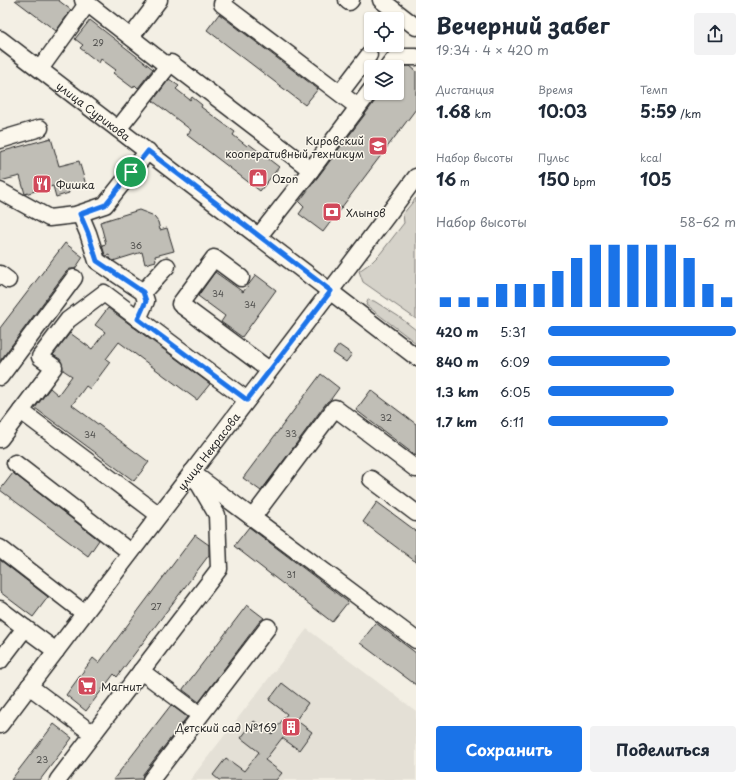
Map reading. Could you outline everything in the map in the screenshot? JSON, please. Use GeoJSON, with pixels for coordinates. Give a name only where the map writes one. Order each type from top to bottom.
{"type":"FeatureCollection","features":[{"type":"Feature","properties":{"kind":"street"},"geometry":{"type":"LineString","coordinates":[[131,37],[159,0]]}},
{"type":"Feature","properties":{"kind":"street"},"geometry":{"type":"LineString","coordinates":[[225,0],[222,4],[358,107]]}},
{"type":"Feature","properties":{"kind":"street"},"geometry":{"type":"LineString","coordinates":[[347,0],[349,2],[351,0]]}},
{"type":"Feature","properties":{"kind":"street"},"geometry":{"type":"LineString","coordinates":[[381,0],[416,27]]}},
{"type":"Feature","properties":{"kind":"street"},"geometry":{"type":"LineString","coordinates":[[40,69],[85,2],[311,170]]}},
{"type":"Feature","properties":{"kind":"street","name":"улица Сурикова"},"geometry":{"type":"LineString","coordinates":[[0,39],[416,356]]}},
{"type":"Feature","properties":{"kind":"street"},"geometry":{"type":"LineString","coordinates":[[340,93],[369,56]]}},
{"type":"Feature","properties":{"kind":"street"},"geometry":{"type":"LineString","coordinates":[[394,60],[396,57],[416,57]]}},
{"type":"Feature","properties":{"kind":"street"},"geometry":{"type":"LineString","coordinates":[[118,129],[168,64]]}},
{"type":"Feature","properties":{"kind":"street"},"geometry":{"type":"LineString","coordinates":[[259,236],[364,99]]}},
{"type":"Feature","properties":{"kind":"street"},"geometry":{"type":"LineString","coordinates":[[0,140],[40,128]]}},
{"type":"Feature","properties":{"kind":"street"},"geometry":{"type":"LineString","coordinates":[[0,191],[49,218],[80,214],[105,205],[148,151]]}},
{"type":"Feature","properties":{"kind":"street","name":"улица Некрасова"},"geometry":{"type":"LineString","coordinates":[[0,725],[130,552],[331,291],[416,177]]}},
{"type":"Feature","properties":{"kind":"street"},"geometry":{"type":"LineString","coordinates":[[80,214],[97,261],[143,292],[146,301],[138,319]]}},
{"type":"Feature","properties":{"kind":"street"},"geometry":{"type":"LineString","coordinates":[[241,278],[214,258],[180,304],[269,370]]}},
{"type":"Feature","properties":{"kind":"street"},"geometry":{"type":"LineString","coordinates":[[143,292],[167,266]]}},
{"type":"Feature","properties":{"kind":"street"},"geometry":{"type":"LineString","coordinates":[[0,377],[74,278]]}},
{"type":"Feature","properties":{"kind":"street"},"geometry":{"type":"LineString","coordinates":[[0,439],[54,367],[40,357],[68,320],[104,293],[247,400]]}},
{"type":"Feature","properties":{"kind":"street"},"geometry":{"type":"LineString","coordinates":[[253,517],[335,408],[416,469]]}},
{"type":"Feature","properties":{"kind":"street"},"geometry":{"type":"LineString","coordinates":[[21,411],[159,515]]}},
{"type":"Feature","properties":{"kind":"street"},"geometry":{"type":"LineString","coordinates":[[15,463],[130,552]]}},
{"type":"Feature","properties":{"kind":"street"},"geometry":{"type":"LineString","coordinates":[[192,472],[416,640]]}},
{"type":"Feature","properties":{"kind":"street"},"geometry":{"type":"LineString","coordinates":[[58,780],[220,569],[217,515],[192,472]]}},
{"type":"Feature","properties":{"kind":"street"},"geometry":{"type":"LineString","coordinates":[[371,478],[416,513]]}},
{"type":"Feature","properties":{"kind":"street"},"geometry":{"type":"LineString","coordinates":[[0,548],[84,613]]}},
{"type":"Feature","properties":{"kind":"street"},"geometry":{"type":"LineString","coordinates":[[0,609],[56,651]]}},
{"type":"Feature","properties":{"kind":"street"},"geometry":{"type":"LineString","coordinates":[[151,780],[268,626]]}},
{"type":"Feature","properties":{"kind":"street"},"geometry":{"type":"LineString","coordinates":[[0,661],[25,628]]}},
{"type":"Feature","properties":{"kind":"street"},"geometry":{"type":"LineString","coordinates":[[141,671],[200,715]]}},
{"type":"Feature","properties":{"kind":"street"},"geometry":{"type":"LineString","coordinates":[[29,686],[93,734]]}},
{"type":"Feature","properties":{"kind":"shaded area"},"geometry":{"type":"Polygon","coordinates":[[[416,198],[416,319],[363,282],[359,271],[380,254],[404,223],[403,214],[416,198]]]}},
{"type":"Feature","properties":{"kind":"shaded area"},"geometry":{"type":"Polygon","coordinates":[[[368,300],[374,301],[398,316],[416,330],[416,343],[366,305],[368,300]]]}},
{"type":"Feature","properties":{"kind":"shaded area"},"geometry":{"type":"Polygon","coordinates":[[[307,629],[416,711],[416,780],[190,780],[307,629]]]}},
{"type":"Feature","properties":{"kind":"building"},"geometry":{"type":"Polygon","coordinates":[[[15,0],[58,0],[71,10],[56,31],[15,0]]]}},
{"type":"Feature","properties":{"kind":"building"},"geometry":{"type":"Polygon","coordinates":[[[219,14],[318,89],[305,105],[207,30],[219,14]]]}},
{"type":"Feature","properties":{"kind":"building"},"geometry":{"type":"Polygon","coordinates":[[[90,20],[153,69],[138,88],[135,85],[133,88],[113,73],[116,70],[101,59],[99,63],[80,48],[83,45],[75,39],[90,20]]]}},
{"type":"Feature","properties":{"kind":"building"},"geometry":{"type":"Polygon","coordinates":[[[404,66],[410,66],[416,71],[416,109],[323,232],[299,214],[304,207],[299,202],[376,100],[404,100],[404,66]]]}},
{"type":"Feature","properties":{"kind":"building"},"geometry":{"type":"Polygon","coordinates":[[[169,79],[179,86],[176,89],[190,100],[192,97],[202,105],[201,107],[235,132],[233,135],[247,146],[249,144],[279,167],[260,191],[187,135],[191,130],[153,101],[169,79]]]}},
{"type":"Feature","properties":{"kind":"building"},"geometry":{"type":"Polygon","coordinates":[[[51,138],[59,166],[79,161],[86,185],[68,189],[69,193],[56,197],[53,186],[25,194],[20,176],[0,181],[0,152],[51,138]]]}},
{"type":"Feature","properties":{"kind":"building"},"geometry":{"type":"Polygon","coordinates":[[[139,210],[152,215],[158,222],[160,230],[167,228],[174,251],[155,256],[156,261],[145,264],[142,252],[113,261],[109,255],[105,255],[102,245],[106,244],[100,222],[139,210]]]}},
{"type":"Feature","properties":{"kind":"building"},"geometry":{"type":"Polygon","coordinates":[[[65,243],[83,257],[75,269],[70,269],[66,272],[0,361],[0,328],[65,243]]]}},
{"type":"Feature","properties":{"kind":"building"},"geometry":{"type":"Polygon","coordinates":[[[215,272],[243,292],[256,275],[276,290],[242,337],[221,322],[225,316],[198,296],[215,272]]]}},
{"type":"Feature","properties":{"kind":"building"},"geometry":{"type":"Polygon","coordinates":[[[108,308],[210,384],[197,400],[119,342],[106,359],[110,362],[90,389],[86,386],[72,405],[149,462],[134,481],[35,408],[50,388],[58,395],[72,376],[63,370],[60,359],[53,355],[70,333],[92,349],[105,332],[95,325],[108,308]]]}},
{"type":"Feature","properties":{"kind":"building"},"geometry":{"type":"Polygon","coordinates":[[[339,345],[352,354],[346,362],[333,353],[339,345]]]}},
{"type":"Feature","properties":{"kind":"building"},"geometry":{"type":"Polygon","coordinates":[[[321,374],[339,388],[261,491],[243,478],[321,374]]]}},
{"type":"Feature","properties":{"kind":"building"},"geometry":{"type":"Polygon","coordinates":[[[371,390],[416,424],[416,456],[356,410],[371,390]]]}},
{"type":"Feature","properties":{"kind":"building"},"geometry":{"type":"Polygon","coordinates":[[[13,473],[99,540],[88,556],[0,490],[13,473]]]}},
{"type":"Feature","properties":{"kind":"building"},"geometry":{"type":"Polygon","coordinates":[[[377,502],[416,531],[416,562],[363,522],[377,502]]]}},
{"type":"Feature","properties":{"kind":"building"},"geometry":{"type":"Polygon","coordinates":[[[249,527],[348,602],[332,622],[234,546],[249,527]]]}},
{"type":"Feature","properties":{"kind":"building"},"geometry":{"type":"Polygon","coordinates":[[[195,535],[209,545],[209,555],[117,677],[114,674],[86,711],[66,695],[93,658],[99,663],[195,535]]]}},
{"type":"Feature","properties":{"kind":"building"},"geometry":{"type":"Polygon","coordinates":[[[0,560],[48,597],[33,617],[0,592],[0,560]]]}},
{"type":"Feature","properties":{"kind":"building"},"geometry":{"type":"Polygon","coordinates":[[[247,605],[264,618],[260,621],[199,702],[183,689],[247,605]]]}},
{"type":"Feature","properties":{"kind":"building"},"geometry":{"type":"Polygon","coordinates":[[[376,623],[416,653],[416,685],[360,643],[376,623]]]}},
{"type":"Feature","properties":{"kind":"building","name":"Детский сад №169"},"geometry":{"type":"Polygon","coordinates":[[[282,683],[308,703],[296,720],[312,732],[299,750],[282,738],[265,760],[282,773],[276,780],[219,780],[213,775],[226,758],[244,771],[259,752],[241,738],[254,721],[272,734],[287,714],[269,700],[282,683]]]}},
{"type":"Feature","properties":{"kind":"building"},"geometry":{"type":"Polygon","coordinates":[[[171,705],[187,717],[143,774],[142,779],[113,780],[171,705]]]}},
{"type":"Feature","properties":{"kind":"building"},"geometry":{"type":"Polygon","coordinates":[[[54,724],[72,738],[40,780],[11,780],[54,724]]]}},
{"type":"Feature","properties":{"kind":"place","name":"Кировский кооперативный техникум"},"geometry":{"type":"Point","coordinates":[378,146]}},
{"type":"Feature","properties":{"kind":"place","name":"Ozon"},"geometry":{"type":"Point","coordinates":[258,178]}},
{"type":"Feature","properties":{"kind":"place","name":"Фишка"},"geometry":{"type":"Point","coordinates":[42,184]}},
{"type":"Feature","properties":{"kind":"place","name":"Хлынов"},"geometry":{"type":"Point","coordinates":[332,212]}},
{"type":"Feature","properties":{"kind":"place","name":"Магнит"},"geometry":{"type":"Point","coordinates":[87,686]}},
{"type":"Feature","properties":{"kind":"place","name":"Детский сад №169"},"geometry":{"type":"Point","coordinates":[291,727]}},
{"type":"Feature","properties":{"kind":"route"},"geometry":{"type":"LineString","coordinates":[[148,151],[331,291],[247,400],[138,319],[146,301],[143,292],[97,261],[80,214],[105,205],[131,172],[148,151]]}}]}
